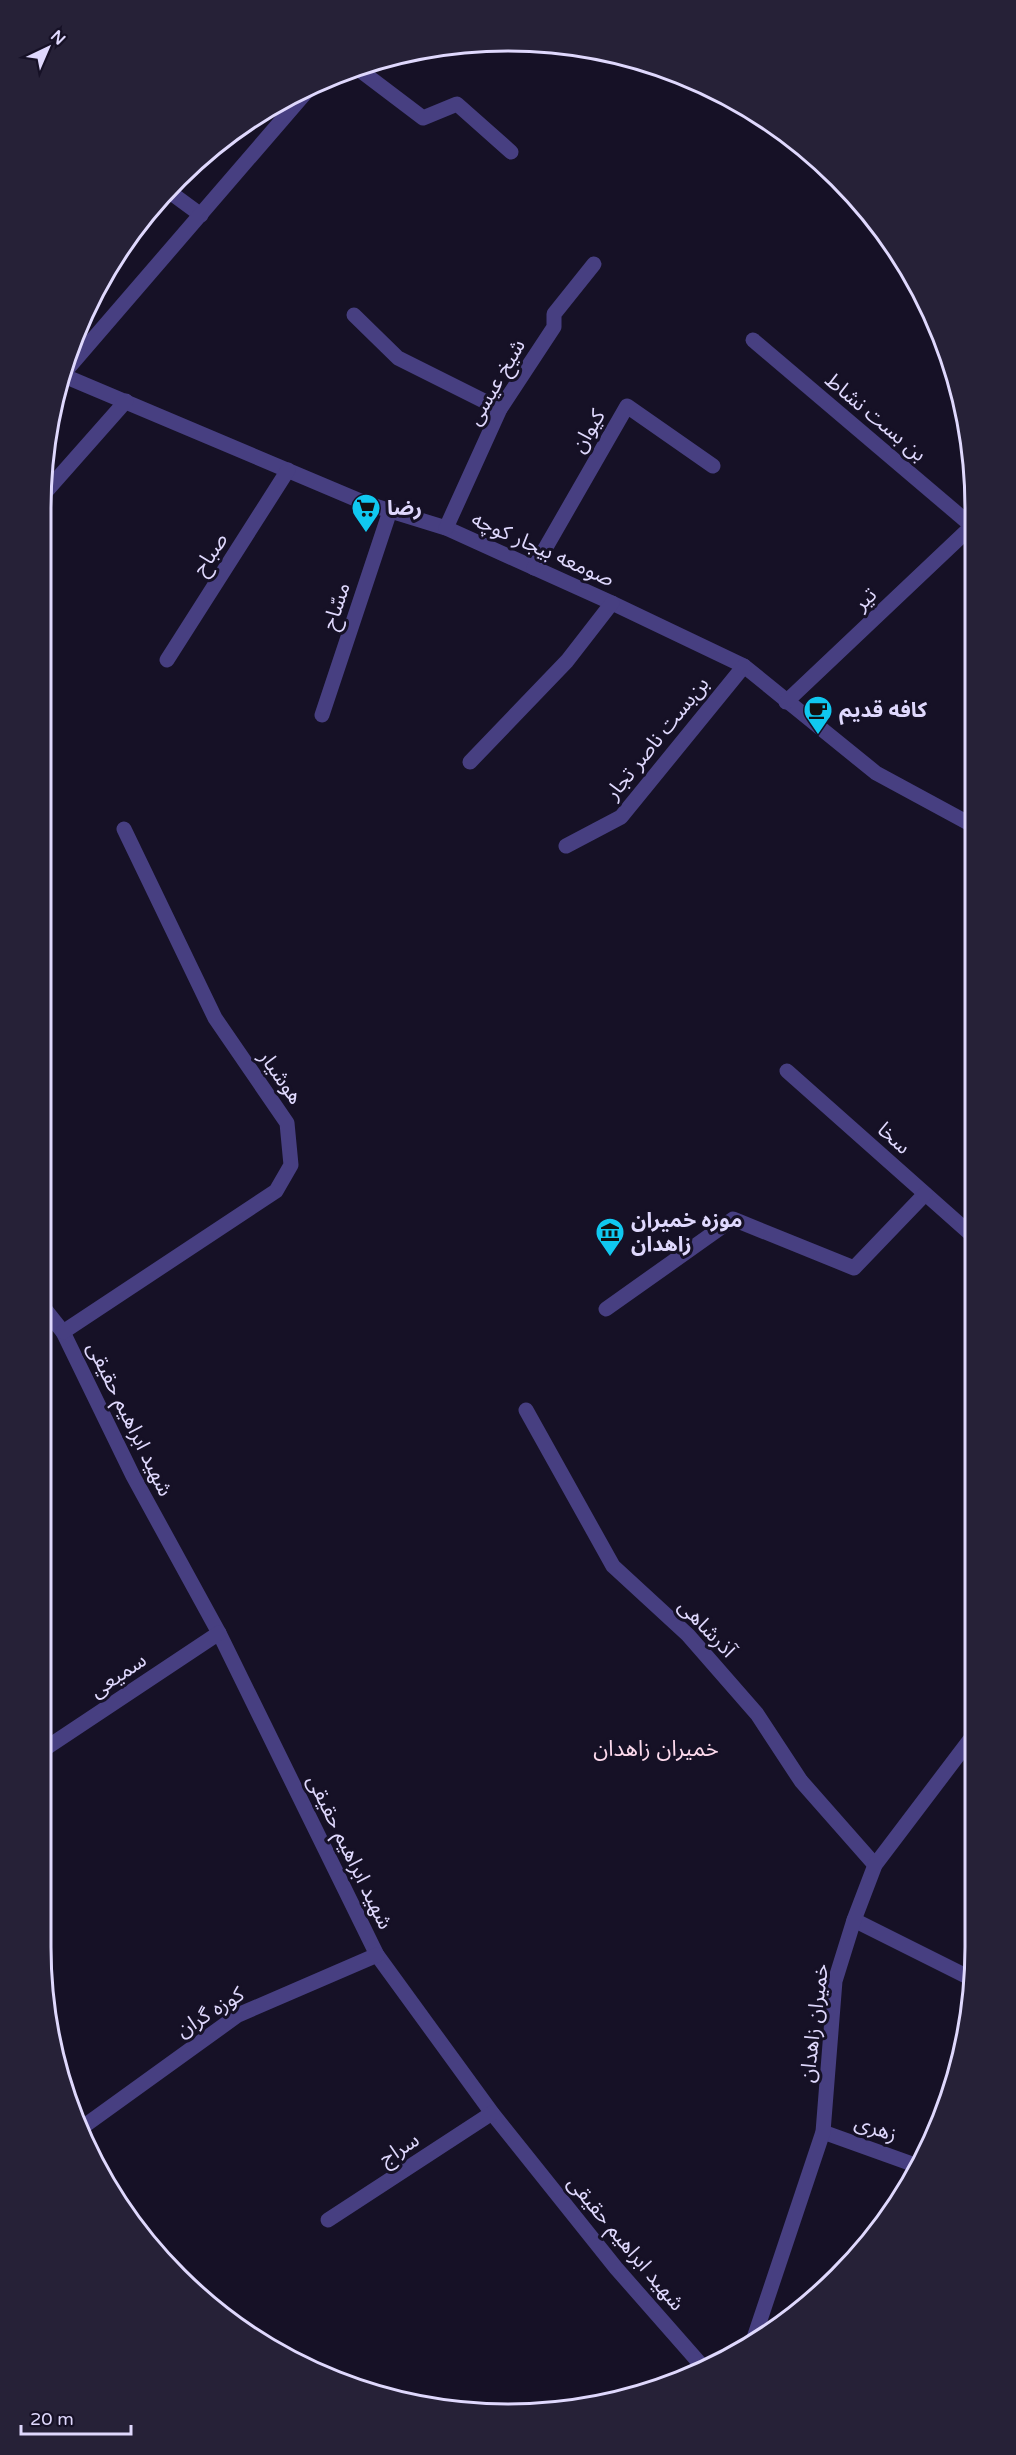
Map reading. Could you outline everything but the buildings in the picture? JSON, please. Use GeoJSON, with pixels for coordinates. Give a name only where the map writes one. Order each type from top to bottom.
{"type":"FeatureCollection","features":[{"type":"Feature","properties":{"kind":"street"},"geometry":{"type":"LineString","coordinates":[[365,74],[423,118],[457,104],[511,152]]}},
{"type":"Feature","properties":{"kind":"street"},"geometry":{"type":"LineString","coordinates":[[76,359],[297,103]]}},
{"type":"Feature","properties":{"kind":"street"},"geometry":{"type":"LineString","coordinates":[[175,196],[201,215]]}},
{"type":"Feature","properties":{"kind":"street","name":"شیخ عیسی"},"geometry":{"type":"LineString","coordinates":[[446,528],[500,409],[554,327],[554,314],[594,264]]}},
{"type":"Feature","properties":{"kind":"street"},"geometry":{"type":"LineString","coordinates":[[354,315],[398,358],[500,409]]}},
{"type":"Feature","properties":{"kind":"street","name":"بن بست نشاط"},"geometry":{"type":"LineString","coordinates":[[753,340],[965,520]]}},
{"type":"Feature","properties":{"kind":"street","name":"صومعه بیجار کوچه"},"geometry":{"type":"LineString","coordinates":[[70,378],[390,511],[446,528],[744,666],[876,773],[965,821]]}},
{"type":"Feature","properties":{"kind":"street"},"geometry":{"type":"LineString","coordinates":[[52,485],[126,401]]}},
{"type":"Feature","properties":{"kind":"street","name":"کیوان"},"geometry":{"type":"LineString","coordinates":[[534,568],[627,406],[713,466]]}},
{"type":"Feature","properties":{"kind":"street","name":"صباح"},"geometry":{"type":"LineString","coordinates":[[167,660],[288,470]]}},
{"type":"Feature","properties":{"kind":"street","name":"مسّاح"},"geometry":{"type":"LineString","coordinates":[[322,715],[390,511]]}},
{"type":"Feature","properties":{"kind":"street","name":"تیر"},"geometry":{"type":"LineString","coordinates":[[786,702],[965,533]]}},
{"type":"Feature","properties":{"kind":"street"},"geometry":{"type":"LineString","coordinates":[[470,762],[567,662],[612,603]]}},
{"type":"Feature","properties":{"kind":"street","name":"بن‌بست ناصر تجار"},"geometry":{"type":"LineString","coordinates":[[566,846],[621,817],[744,666]]}},
{"type":"Feature","properties":{"kind":"street","name":"هوشیار"},"geometry":{"type":"LineString","coordinates":[[63,1332],[276,1191],[291,1165],[287,1123],[215,1018],[124,829]]}},
{"type":"Feature","properties":{"kind":"street","name":"سخا"},"geometry":{"type":"LineString","coordinates":[[787,1071],[965,1229]]}},
{"type":"Feature","properties":{"kind":"street"},"geometry":{"type":"LineString","coordinates":[[606,1309],[733,1219],[854,1268],[926,1194]]}},
{"type":"Feature","properties":{"kind":"street","name":"شهید ابراهیم حقیقی"},"geometry":{"type":"LineString","coordinates":[[51,1317],[63,1332],[133,1476],[219,1633],[377,1955],[492,2113],[616,2268],[699,2362]]}},
{"type":"Feature","properties":{"kind":"street","name":"آذرشاهی"},"geometry":{"type":"LineString","coordinates":[[526,1410],[613,1566],[688,1635],[757,1714],[801,1782],[875,1865]]}},
{"type":"Feature","properties":{"kind":"street","name":"سمیعی"},"geometry":{"type":"LineString","coordinates":[[51,1745],[219,1633]]}},
{"type":"Feature","properties":{"kind":"street","name":"خمیران زاهدان"},"geometry":{"type":"LineString","coordinates":[[757,2330],[823,2132],[836,1981],[854,1920],[875,1865],[965,1746]]}},
{"type":"Feature","properties":{"kind":"street"},"geometry":{"type":"LineString","coordinates":[[854,1920],[964,1975]]}},
{"type":"Feature","properties":{"kind":"street","name":"کوزه گران"},"geometry":{"type":"LineString","coordinates":[[87,2124],[238,2015],[377,1955]]}},
{"type":"Feature","properties":{"kind":"street","name":"سراج"},"geometry":{"type":"LineString","coordinates":[[328,2220],[492,2113]]}},
{"type":"Feature","properties":{"kind":"street","name":"زهری"},"geometry":{"type":"LineString","coordinates":[[823,2132],[911,2163]]}},
{"type":"Feature","properties":{"kind":"place","name":"رضا"},"geometry":{"type":"Point","coordinates":[366,534]}},
{"type":"Feature","properties":{"kind":"place","name":"کافه قدیم"},"geometry":{"type":"Point","coordinates":[818,736]}},
{"type":"Feature","properties":{"kind":"place","name":"موزه خمیران زاهدان"},"geometry":{"type":"Point","coordinates":[610,1258]}},
{"type":"Feature","properties":{"kind":"district","name":"خمیران زاهدان"},"geometry":{"type":"Point","coordinates":[656,1748]}}]}
